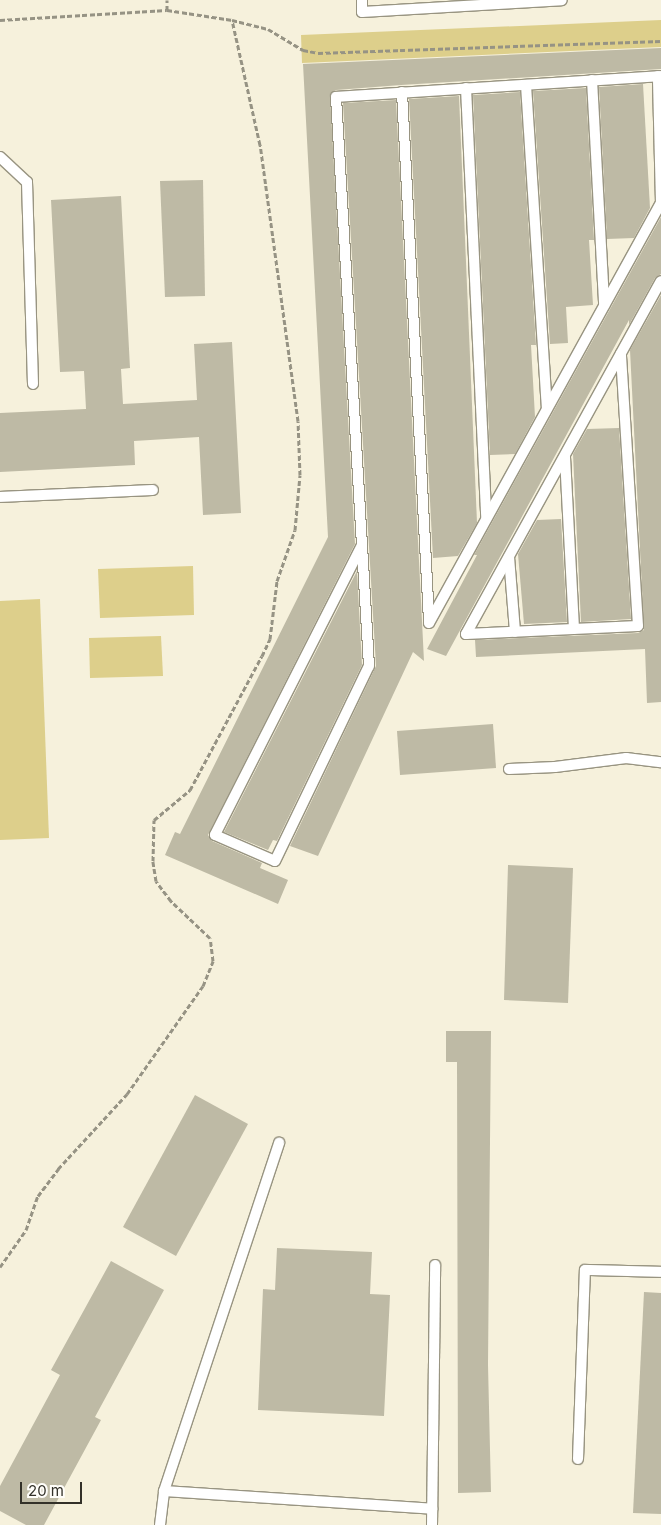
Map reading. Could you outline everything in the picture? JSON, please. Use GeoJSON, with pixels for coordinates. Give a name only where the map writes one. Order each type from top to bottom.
{"type":"FeatureCollection","features":[{"type":"Feature","properties":{"kind":"lane"},"geometry":{"type":"LineString","coordinates":[[362,0],[362,12],[562,0]]}},
{"type":"Feature","properties":{"kind":"lane"},"geometry":{"type":"LineString","coordinates":[[362,545],[215,835],[275,861],[369,666],[362,545],[336,97],[402,92],[659,76],[661,204],[429,623],[402,92]]}},
{"type":"Feature","properties":{"kind":"lane"},"geometry":{"type":"LineString","coordinates":[[592,80],[604,306]]}},
{"type":"Feature","properties":{"kind":"lane"},"geometry":{"type":"LineString","coordinates":[[526,85],[547,409]]}},
{"type":"Feature","properties":{"kind":"lane"},"geometry":{"type":"LineString","coordinates":[[466,88],[486,518]]}},
{"type":"Feature","properties":{"kind":"lane"},"geometry":{"type":"LineString","coordinates":[[0,157],[27,182],[33,384]]}},
{"type":"Feature","properties":{"kind":"lane"},"geometry":{"type":"LineString","coordinates":[[621,354],[638,626],[466,634],[661,281]]}},
{"type":"Feature","properties":{"kind":"lane"},"geometry":{"type":"LineString","coordinates":[[565,456],[574,629]]}},
{"type":"Feature","properties":{"kind":"lane"},"geometry":{"type":"LineString","coordinates":[[0,496],[153,490]]}},
{"type":"Feature","properties":{"kind":"lane"},"geometry":{"type":"LineString","coordinates":[[509,556],[514,632]]}},
{"type":"Feature","properties":{"kind":"lane"},"geometry":{"type":"LineString","coordinates":[[508,769],[555,767],[626,758],[661,762]]}},
{"type":"Feature","properties":{"kind":"lane"},"geometry":{"type":"LineString","coordinates":[[160,1525],[164,1491],[280,1142]]}},
{"type":"Feature","properties":{"kind":"lane"},"geometry":{"type":"LineString","coordinates":[[432,1525],[435,1265]]}},
{"type":"Feature","properties":{"kind":"lane"},"geometry":{"type":"LineString","coordinates":[[578,1459],[585,1270],[661,1272]]}},
{"type":"Feature","properties":{"kind":"lane"},"geometry":{"type":"LineString","coordinates":[[164,1491],[432,1509]]}},
{"type":"Feature","properties":{"kind":"path"},"geometry":{"type":"LineString","coordinates":[[167,10],[168,1]]}},
{"type":"Feature","properties":{"kind":"path"},"geometry":{"type":"LineString","coordinates":[[0,20],[167,10],[232,20],[268,30],[303,50],[318,53],[661,41]]}},
{"type":"Feature","properties":{"kind":"path"},"geometry":{"type":"LineString","coordinates":[[0,1267],[26,1230],[38,1196],[58,1168],[127,1094],[202,986],[213,961],[210,938],[171,901],[156,881],[152,862],[154,820],[190,790],[262,656],[270,639],[277,581],[295,530],[300,474],[294,384],[260,145],[232,20]]}},
{"type":"Feature","properties":{"kind":"shaded area"},"geometry":{"type":"Polygon","coordinates":[[[661,20],[661,47],[302,63],[301,35],[661,20]]]}},
{"type":"Feature","properties":{"kind":"shaded area"},"geometry":{"type":"Polygon","coordinates":[[[193,566],[194,615],[100,618],[98,569],[193,566]]]}},
{"type":"Feature","properties":{"kind":"shaded area"},"geometry":{"type":"Polygon","coordinates":[[[40,599],[49,838],[0,840],[0,601],[40,599]]]}},
{"type":"Feature","properties":{"kind":"shaded area"},"geometry":{"type":"Polygon","coordinates":[[[161,636],[163,676],[90,678],[89,638],[161,636]]]}},
{"type":"Feature","properties":{"kind":"building"},"geometry":{"type":"Polygon","coordinates":[[[661,48],[661,69],[401,85],[336,90],[330,94],[355,544],[208,835],[212,841],[262,863],[260,868],[288,880],[278,904],[165,855],[175,832],[180,834],[328,537],[303,64],[661,48]]]}},
{"type":"Feature","properties":{"kind":"building"},"geometry":{"type":"Polygon","coordinates":[[[643,84],[650,208],[634,238],[607,239],[599,87],[643,84]]]}},
{"type":"Feature","properties":{"kind":"building"},"geometry":{"type":"Polygon","coordinates":[[[586,88],[594,240],[589,240],[593,305],[566,307],[568,343],[550,344],[533,91],[586,88]]]}},
{"type":"Feature","properties":{"kind":"building"},"geometry":{"type":"Polygon","coordinates":[[[520,92],[536,345],[531,345],[535,417],[515,454],[490,455],[473,95],[520,92]]]}},
{"type":"Feature","properties":{"kind":"building"},"geometry":{"type":"Polygon","coordinates":[[[459,96],[477,523],[458,556],[433,558],[409,99],[459,96]]]}},
{"type":"Feature","properties":{"kind":"building"},"geometry":{"type":"Polygon","coordinates":[[[396,100],[424,661],[413,652],[318,856],[290,846],[376,666],[343,103],[396,100]]]}},
{"type":"Feature","properties":{"kind":"building"},"geometry":{"type":"Polygon","coordinates":[[[203,180],[205,296],[165,297],[160,181],[203,180]]]}},
{"type":"Feature","properties":{"kind":"building"},"geometry":{"type":"Polygon","coordinates":[[[121,196],[130,368],[121,369],[123,404],[197,400],[194,344],[232,342],[241,513],[203,515],[199,437],[134,441],[135,465],[0,472],[0,413],[86,409],[84,371],[60,372],[51,200],[121,196]]]}},
{"type":"Feature","properties":{"kind":"building"},"geometry":{"type":"Polygon","coordinates":[[[661,217],[661,274],[655,278],[629,325],[629,320],[446,656],[427,649],[477,555],[474,555],[661,217]]]}},
{"type":"Feature","properties":{"kind":"building"},"geometry":{"type":"Polygon","coordinates":[[[661,295],[661,702],[647,703],[645,649],[476,657],[475,640],[638,633],[644,630],[630,350],[661,295]]]}},
{"type":"Feature","properties":{"kind":"building"},"geometry":{"type":"Polygon","coordinates":[[[619,428],[631,619],[581,622],[573,454],[587,429],[619,428]]]}},
{"type":"Feature","properties":{"kind":"building"},"geometry":{"type":"Polygon","coordinates":[[[561,519],[567,622],[524,624],[518,554],[537,520],[561,519]]]}},
{"type":"Feature","properties":{"kind":"building"},"geometry":{"type":"Polygon","coordinates":[[[357,571],[362,665],[277,841],[273,840],[268,850],[224,832],[357,571]]]}},
{"type":"Feature","properties":{"kind":"building"},"geometry":{"type":"Polygon","coordinates":[[[493,724],[496,768],[400,775],[397,731],[493,724]]]}},
{"type":"Feature","properties":{"kind":"building"},"geometry":{"type":"Polygon","coordinates":[[[508,865],[573,868],[568,1003],[504,1000],[508,865]]]}},
{"type":"Feature","properties":{"kind":"building"},"geometry":{"type":"Polygon","coordinates":[[[446,1031],[491,1031],[488,1365],[491,1492],[458,1493],[457,1062],[446,1062],[446,1031]]]}},
{"type":"Feature","properties":{"kind":"building"},"geometry":{"type":"Polygon","coordinates":[[[195,1095],[248,1124],[176,1256],[123,1227],[195,1095]]]}},
{"type":"Feature","properties":{"kind":"building"},"geometry":{"type":"Polygon","coordinates":[[[277,1248],[372,1252],[370,1294],[390,1295],[384,1416],[258,1410],[263,1289],[275,1290],[277,1248]]]}},
{"type":"Feature","properties":{"kind":"building"},"geometry":{"type":"Polygon","coordinates":[[[111,1261],[164,1290],[95,1417],[101,1420],[44,1525],[26,1525],[0,1511],[0,1486],[60,1375],[51,1370],[111,1261]]]}},
{"type":"Feature","properties":{"kind":"building"},"geometry":{"type":"Polygon","coordinates":[[[644,1292],[661,1293],[661,1514],[633,1513],[644,1292]]]}}]}
